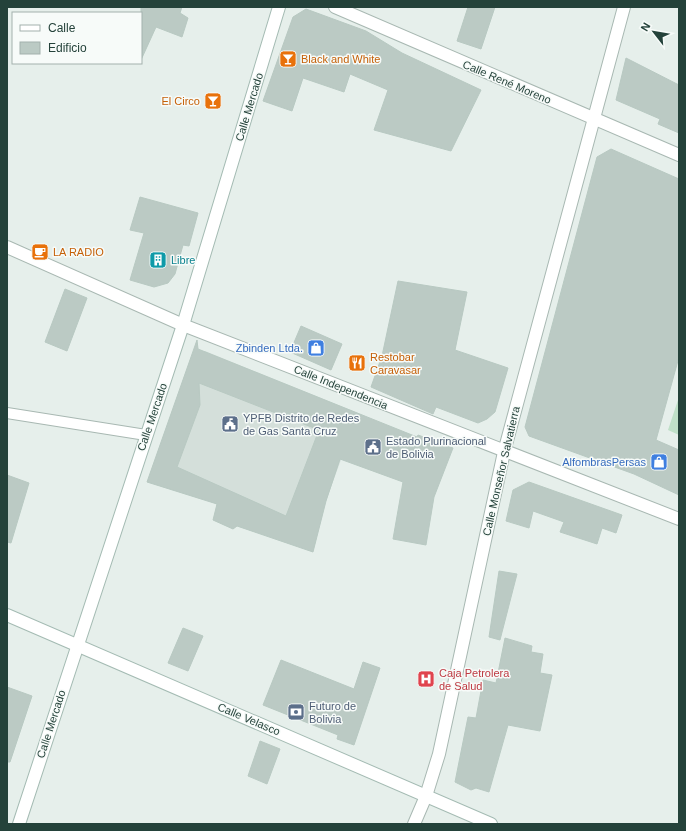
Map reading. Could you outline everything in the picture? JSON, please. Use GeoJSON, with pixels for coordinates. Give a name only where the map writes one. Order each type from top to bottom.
{"type":"FeatureCollection","features":[{"type":"Feature","properties":{"kind":"street","name":"Calle Mercado"},"geometry":{"type":"LineString","coordinates":[[19,824],[183,325],[279,7]]}},
{"type":"Feature","properties":{"kind":"street","name":"Calle René Moreno"},"geometry":{"type":"LineString","coordinates":[[335,7],[679,155]]}},
{"type":"Feature","properties":{"kind":"street","name":"Calle Monseñor Salvatierra"},"geometry":{"type":"LineString","coordinates":[[414,824],[426,796],[439,754],[504,452],[624,7]]}},
{"type":"Feature","properties":{"kind":"street","name":"Calle Independencia"},"geometry":{"type":"LineString","coordinates":[[7,247],[183,325],[504,452],[679,519]]}},
{"type":"Feature","properties":{"kind":"street","name":"Calle Velasco"},"geometry":{"type":"LineString","coordinates":[[7,615],[491,824]]}},
{"type":"Feature","properties":{"kind":"lane"},"geometry":{"type":"LineString","coordinates":[[7,413],[146,435]]}},
{"type":"Feature","properties":{"kind":"shaded area"},"geometry":{"type":"Polygon","coordinates":[[[205,351],[358,413],[326,501],[313,552],[237,526],[233,529],[213,520],[217,504],[147,482],[191,357],[205,351]]]}},
{"type":"Feature","properties":{"kind":"green space"},"geometry":{"type":"Polygon","coordinates":[[[679,397],[679,435],[668,430],[679,397]]]}},
{"type":"Feature","properties":{"kind":"building"},"geometry":{"type":"Polygon","coordinates":[[[141,7],[182,7],[180,13],[188,18],[182,37],[156,27],[142,58],[141,7]]]}},
{"type":"Feature","properties":{"kind":"building"},"geometry":{"type":"Polygon","coordinates":[[[468,7],[495,7],[481,49],[457,41],[468,7]]]}},
{"type":"Feature","properties":{"kind":"building"},"geometry":{"type":"Polygon","coordinates":[[[306,9],[366,31],[402,53],[481,90],[451,151],[374,130],[388,90],[350,74],[344,92],[303,78],[292,111],[263,101],[293,17],[306,9]]]}},
{"type":"Feature","properties":{"kind":"building"},"geometry":{"type":"Polygon","coordinates":[[[626,58],[679,85],[679,133],[658,124],[660,119],[616,100],[626,58]]]}},
{"type":"Feature","properties":{"kind":"building"},"geometry":{"type":"Polygon","coordinates":[[[611,149],[679,179],[679,357],[656,440],[679,450],[679,495],[634,474],[529,436],[525,427],[597,157],[611,149]]]}},
{"type":"Feature","properties":{"kind":"building"},"geometry":{"type":"Polygon","coordinates":[[[140,197],[198,213],[189,246],[183,245],[175,274],[168,283],[154,287],[130,280],[144,233],[130,230],[140,197]]]}},
{"type":"Feature","properties":{"kind":"building"},"geometry":{"type":"Polygon","coordinates":[[[398,281],[467,292],[455,350],[508,368],[495,412],[487,419],[478,423],[436,407],[433,414],[371,387],[382,356],[398,281]]]}},
{"type":"Feature","properties":{"kind":"building"},"geometry":{"type":"Polygon","coordinates":[[[65,289],[87,298],[67,351],[45,342],[65,289]]]}},
{"type":"Feature","properties":{"kind":"building","name":"Zbinden Ltda."},"geometry":{"type":"Polygon","coordinates":[[[301,326],[342,344],[331,370],[290,352],[301,326]]]}},
{"type":"Feature","properties":{"kind":"building"},"geometry":{"type":"Polygon","coordinates":[[[197,340],[198,349],[417,437],[418,435],[453,448],[434,497],[426,545],[393,539],[403,482],[340,459],[326,501],[313,552],[237,526],[233,529],[213,520],[217,504],[147,482],[197,340]],[[199,383],[200,405],[177,467],[286,516],[319,430],[199,383]]]}},
{"type":"Feature","properties":{"kind":"building"},"geometry":{"type":"Polygon","coordinates":[[[7,475],[29,483],[11,543],[7,542],[7,475]]]}},
{"type":"Feature","properties":{"kind":"building"},"geometry":{"type":"Polygon","coordinates":[[[529,482],[622,515],[616,533],[602,528],[597,544],[560,532],[564,522],[533,511],[529,528],[506,521],[513,490],[529,482]]]}},
{"type":"Feature","properties":{"kind":"building"},"geometry":{"type":"Polygon","coordinates":[[[499,571],[517,574],[500,640],[489,637],[499,571]]]}},
{"type":"Feature","properties":{"kind":"building"},"geometry":{"type":"Polygon","coordinates":[[[183,628],[203,636],[188,671],[168,663],[183,628]]]}},
{"type":"Feature","properties":{"kind":"building"},"geometry":{"type":"Polygon","coordinates":[[[505,638],[532,646],[531,652],[543,654],[540,673],[552,675],[540,731],[508,725],[489,792],[476,788],[471,790],[455,782],[468,717],[476,718],[483,680],[496,683],[505,638]]]}},
{"type":"Feature","properties":{"kind":"building"},"geometry":{"type":"Polygon","coordinates":[[[281,660],[354,689],[363,662],[380,668],[354,745],[337,739],[338,735],[263,705],[281,660]]]}},
{"type":"Feature","properties":{"kind":"building"},"geometry":{"type":"Polygon","coordinates":[[[7,687],[32,696],[10,762],[7,762],[7,687]]]}},
{"type":"Feature","properties":{"kind":"building"},"geometry":{"type":"Polygon","coordinates":[[[260,741],[280,749],[267,784],[248,776],[260,741]]]}},
{"type":"Feature","properties":{"kind":"place","name":"Black and White"},"geometry":{"type":"Point","coordinates":[288,59]}},
{"type":"Feature","properties":{"kind":"place","name":"El Circo"},"geometry":{"type":"Point","coordinates":[213,101]}},
{"type":"Feature","properties":{"kind":"place","name":"LA RADIO"},"geometry":{"type":"Point","coordinates":[40,252]}},
{"type":"Feature","properties":{"kind":"place","name":"Libre"},"geometry":{"type":"Point","coordinates":[158,260]}},
{"type":"Feature","properties":{"kind":"place","name":"Zbinden Ltda."},"geometry":{"type":"Point","coordinates":[316,348]}},
{"type":"Feature","properties":{"kind":"place","name":"Restobar Caravasar"},"geometry":{"type":"Point","coordinates":[357,363]}},
{"type":"Feature","properties":{"kind":"place","name":"YPFB Distrito de Redes de Gas Santa Cruz"},"geometry":{"type":"Point","coordinates":[230,424]}},
{"type":"Feature","properties":{"kind":"place","name":"Estado Plurinacional de Bolivia"},"geometry":{"type":"Point","coordinates":[373,447]}},
{"type":"Feature","properties":{"kind":"place","name":"AlfombrasPersas"},"geometry":{"type":"Point","coordinates":[659,462]}},
{"type":"Feature","properties":{"kind":"place","name":"Caja Petrolera de Salud"},"geometry":{"type":"Point","coordinates":[426,679]}},
{"type":"Feature","properties":{"kind":"place","name":"Futuro de Bolivia"},"geometry":{"type":"Point","coordinates":[296,712]}}]}
